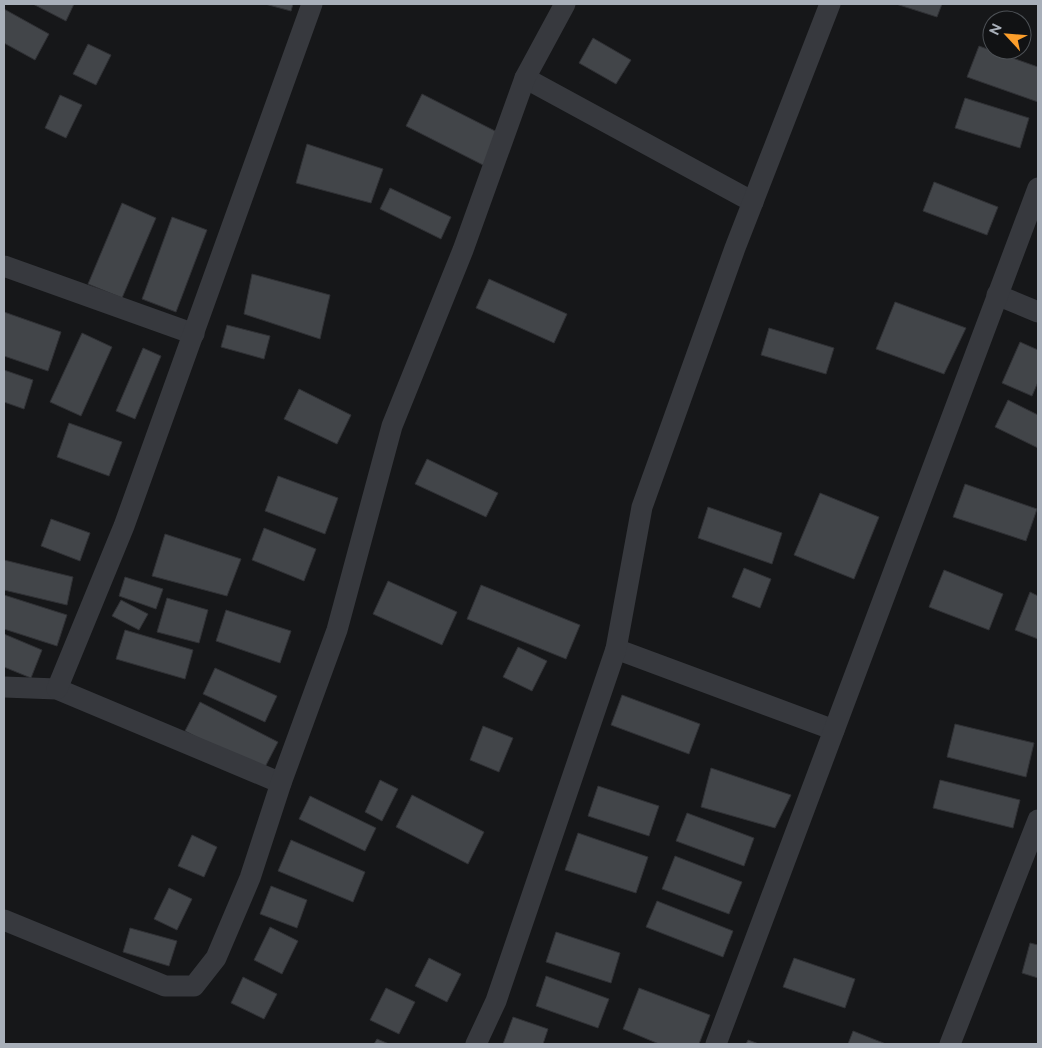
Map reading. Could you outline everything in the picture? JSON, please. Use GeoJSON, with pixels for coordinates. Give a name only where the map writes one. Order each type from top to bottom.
{"type":"FeatureCollection","features":[{"type":"Feature","properties":{"kind":"street"},"geometry":{"type":"LineString","coordinates":[[57,689],[124,526],[312,4]]}},
{"type":"Feature","properties":{"kind":"street"},"geometry":{"type":"LineString","coordinates":[[4,920],[166,986],[194,986],[216,958],[243,896],[281,783],[337,630],[392,426],[463,250],[525,78],[564,4]]}},
{"type":"Feature","properties":{"kind":"street"},"geometry":{"type":"LineString","coordinates":[[476,1044],[496,1001],[616,650],[642,507],[753,202],[830,4]]}},
{"type":"Feature","properties":{"kind":"street"},"geometry":{"type":"LineString","coordinates":[[525,78],[753,202]]}},
{"type":"Feature","properties":{"kind":"street"},"geometry":{"type":"LineString","coordinates":[[716,1044],[1038,188]]}},
{"type":"Feature","properties":{"kind":"street"},"geometry":{"type":"LineString","coordinates":[[4,266],[194,334]]}},
{"type":"Feature","properties":{"kind":"street"},"geometry":{"type":"LineString","coordinates":[[997,295],[1038,312]]}},
{"type":"Feature","properties":{"kind":"street"},"geometry":{"type":"LineString","coordinates":[[616,650],[834,730]]}},
{"type":"Feature","properties":{"kind":"street"},"geometry":{"type":"LineString","coordinates":[[4,687],[57,689],[281,783]]}},
{"type":"Feature","properties":{"kind":"street"},"geometry":{"type":"LineString","coordinates":[[950,1044],[1038,820]]}},
{"type":"Feature","properties":{"kind":"building"},"geometry":{"type":"Polygon","coordinates":[[[33,4],[74,4],[66,21],[33,4]]]}},
{"type":"Feature","properties":{"kind":"building"},"geometry":{"type":"Polygon","coordinates":[[[265,4],[293,4],[291,11],[265,4]]]}},
{"type":"Feature","properties":{"kind":"building"},"geometry":{"type":"Polygon","coordinates":[[[896,4],[942,4],[937,17],[896,4]]]}},
{"type":"Feature","properties":{"kind":"building"},"geometry":{"type":"Polygon","coordinates":[[[4,9],[49,34],[35,60],[4,43],[4,9]]]}},
{"type":"Feature","properties":{"kind":"building"},"geometry":{"type":"Polygon","coordinates":[[[593,38],[631,60],[616,84],[579,63],[593,38]]]}},
{"type":"Feature","properties":{"kind":"building"},"geometry":{"type":"Polygon","coordinates":[[[88,44],[111,55],[96,85],[73,74],[88,44]]]}},
{"type":"Feature","properties":{"kind":"building"},"geometry":{"type":"Polygon","coordinates":[[[979,46],[982,47],[982,60],[1018,60],[1038,67],[1038,102],[967,77],[979,46]]]}},
{"type":"Feature","properties":{"kind":"building"},"geometry":{"type":"Polygon","coordinates":[[[422,94],[501,134],[485,166],[406,126],[422,94]]]}},
{"type":"Feature","properties":{"kind":"building"},"geometry":{"type":"Polygon","coordinates":[[[60,95],[82,105],[66,138],[45,128],[60,95]]]}},
{"type":"Feature","properties":{"kind":"building"},"geometry":{"type":"Polygon","coordinates":[[[965,98],[1029,118],[1020,148],[955,128],[965,98]]]}},
{"type":"Feature","properties":{"kind":"building"},"geometry":{"type":"Polygon","coordinates":[[[307,144],[383,169],[371,203],[296,183],[307,144]]]}},
{"type":"Feature","properties":{"kind":"building"},"geometry":{"type":"Polygon","coordinates":[[[934,182],[998,207],[987,235],[923,211],[934,182]]]}},
{"type":"Feature","properties":{"kind":"building"},"geometry":{"type":"Polygon","coordinates":[[[390,188],[451,217],[441,239],[380,209],[390,188]]]}},
{"type":"Feature","properties":{"kind":"building"},"geometry":{"type":"Polygon","coordinates":[[[122,203],[156,218],[122,298],[88,284],[122,203]]]}},
{"type":"Feature","properties":{"kind":"building"},"geometry":{"type":"Polygon","coordinates":[[[172,217],[207,230],[176,312],[142,299],[172,217]]]}},
{"type":"Feature","properties":{"kind":"building"},"geometry":{"type":"Polygon","coordinates":[[[252,274],[330,295],[320,339],[244,314],[252,274]]]}},
{"type":"Feature","properties":{"kind":"building"},"geometry":{"type":"Polygon","coordinates":[[[489,279],[567,314],[554,343],[476,308],[489,279]]]}},
{"type":"Feature","properties":{"kind":"building"},"geometry":{"type":"Polygon","coordinates":[[[895,302],[966,328],[944,374],[876,349],[895,302]]]}},
{"type":"Feature","properties":{"kind":"building"},"geometry":{"type":"Polygon","coordinates":[[[4,312],[61,332],[48,371],[4,356],[4,312]]]}},
{"type":"Feature","properties":{"kind":"building"},"geometry":{"type":"Polygon","coordinates":[[[227,325],[270,336],[264,359],[221,347],[227,325]]]}},
{"type":"Feature","properties":{"kind":"building"},"geometry":{"type":"Polygon","coordinates":[[[769,328],[834,348],[826,374],[761,355],[769,328]]]}},
{"type":"Feature","properties":{"kind":"building"},"geometry":{"type":"Polygon","coordinates":[[[82,333],[112,347],[81,416],[50,402],[82,333]]]}},
{"type":"Feature","properties":{"kind":"building"},"geometry":{"type":"Polygon","coordinates":[[[1020,342],[1038,350],[1038,382],[1032,396],[1002,383],[1020,342]]]}},
{"type":"Feature","properties":{"kind":"building"},"geometry":{"type":"Polygon","coordinates":[[[143,348],[161,356],[135,419],[116,411],[143,348]]]}},
{"type":"Feature","properties":{"kind":"building"},"geometry":{"type":"Polygon","coordinates":[[[4,370],[33,380],[24,409],[4,402],[4,370]]]}},
{"type":"Feature","properties":{"kind":"building"},"geometry":{"type":"Polygon","coordinates":[[[299,389],[351,415],[337,444],[284,419],[299,389]]]}},
{"type":"Feature","properties":{"kind":"building"},"geometry":{"type":"Polygon","coordinates":[[[1008,400],[1038,415],[1038,448],[995,427],[1008,400]]]}},
{"type":"Feature","properties":{"kind":"building"},"geometry":{"type":"Polygon","coordinates":[[[69,423],[122,442],[109,476],[57,457],[69,423]]]}},
{"type":"Feature","properties":{"kind":"building"},"geometry":{"type":"Polygon","coordinates":[[[427,459],[498,493],[486,517],[415,484],[427,459]]]}},
{"type":"Feature","properties":{"kind":"building"},"geometry":{"type":"Polygon","coordinates":[[[278,476],[338,498],[325,534],[265,511],[278,476]]]}},
{"type":"Feature","properties":{"kind":"building"},"geometry":{"type":"Polygon","coordinates":[[[965,484],[1037,509],[1026,541],[953,517],[965,484]]]}},
{"type":"Feature","properties":{"kind":"building"},"geometry":{"type":"Polygon","coordinates":[[[820,493],[879,517],[854,579],[794,555],[820,493]]]}},
{"type":"Feature","properties":{"kind":"building"},"geometry":{"type":"Polygon","coordinates":[[[708,507],[782,533],[772,564],[698,538],[708,507]]]}},
{"type":"Feature","properties":{"kind":"building"},"geometry":{"type":"Polygon","coordinates":[[[51,519],[90,533],[80,561],[41,546],[51,519]]]}},
{"type":"Feature","properties":{"kind":"building"},"geometry":{"type":"Polygon","coordinates":[[[264,528],[316,549],[304,581],[252,560],[264,528]]]}},
{"type":"Feature","properties":{"kind":"building"},"geometry":{"type":"Polygon","coordinates":[[[165,534],[241,559],[227,596],[152,576],[165,534]]]}},
{"type":"Feature","properties":{"kind":"building"},"geometry":{"type":"Polygon","coordinates":[[[4,560],[73,577],[67,605],[4,590],[4,560]]]}},
{"type":"Feature","properties":{"kind":"building"},"geometry":{"type":"Polygon","coordinates":[[[744,568],[771,579],[760,608],[732,597],[744,568]]]}},
{"type":"Feature","properties":{"kind":"building"},"geometry":{"type":"Polygon","coordinates":[[[944,570],[1003,594],[989,630],[929,607],[944,570]]]}},
{"type":"Feature","properties":{"kind":"building"},"geometry":{"type":"Polygon","coordinates":[[[125,577],[163,589],[156,609],[119,596],[125,577]]]}},
{"type":"Feature","properties":{"kind":"building"},"geometry":{"type":"Polygon","coordinates":[[[388,581],[457,612],[442,645],[373,614],[388,581]]]}},
{"type":"Feature","properties":{"kind":"building"},"geometry":{"type":"Polygon","coordinates":[[[481,585],[580,625],[566,659],[467,619],[481,585]]]}},
{"type":"Feature","properties":{"kind":"building"},"geometry":{"type":"Polygon","coordinates":[[[1030,592],[1038,596],[1038,639],[1015,630],[1030,592]]]}},
{"type":"Feature","properties":{"kind":"building"},"geometry":{"type":"Polygon","coordinates":[[[4,595],[67,615],[57,646],[4,629],[4,595]]]}},
{"type":"Feature","properties":{"kind":"building"},"geometry":{"type":"Polygon","coordinates":[[[167,598],[208,610],[199,643],[157,632],[167,598]]]}},
{"type":"Feature","properties":{"kind":"building"},"geometry":{"type":"Polygon","coordinates":[[[121,600],[148,614],[139,630],[112,616],[121,600]]]}},
{"type":"Feature","properties":{"kind":"building"},"geometry":{"type":"Polygon","coordinates":[[[226,610],[291,631],[280,663],[216,641],[226,610]]]}},
{"type":"Feature","properties":{"kind":"building"},"geometry":{"type":"Polygon","coordinates":[[[125,630],[193,650],[185,679],[116,659],[125,630]]]}},
{"type":"Feature","properties":{"kind":"building"},"geometry":{"type":"Polygon","coordinates":[[[4,634],[42,650],[31,678],[4,667],[4,634]]]}},
{"type":"Feature","properties":{"kind":"building"},"geometry":{"type":"Polygon","coordinates":[[[518,647],[547,661],[532,691],[503,677],[518,647]]]}},
{"type":"Feature","properties":{"kind":"building"},"geometry":{"type":"Polygon","coordinates":[[[215,668],[277,696],[265,722],[203,694],[215,668]]]}},
{"type":"Feature","properties":{"kind":"building"},"geometry":{"type":"Polygon","coordinates":[[[622,695],[700,724],[689,754],[611,725],[622,695]]]}},
{"type":"Feature","properties":{"kind":"building"},"geometry":{"type":"Polygon","coordinates":[[[200,702],[278,742],[263,771],[185,731],[200,702]]]}},
{"type":"Feature","properties":{"kind":"building"},"geometry":{"type":"Polygon","coordinates":[[[955,724],[1034,743],[1026,777],[947,757],[955,724]]]}},
{"type":"Feature","properties":{"kind":"building"},"geometry":{"type":"Polygon","coordinates":[[[483,726],[513,738],[499,772],[470,760],[483,726]]]}},
{"type":"Feature","properties":{"kind":"building"},"geometry":{"type":"Polygon","coordinates":[[[711,768],[791,795],[775,828],[701,807],[711,768]]]}},
{"type":"Feature","properties":{"kind":"building"},"geometry":{"type":"Polygon","coordinates":[[[380,780],[398,789],[382,821],[365,812],[380,780]]]}},
{"type":"Feature","properties":{"kind":"building"},"geometry":{"type":"Polygon","coordinates":[[[940,780],[1020,800],[1013,828],[933,808],[940,780]]]}},
{"type":"Feature","properties":{"kind":"building"},"geometry":{"type":"Polygon","coordinates":[[[598,786],[659,806],[649,836],[588,816],[598,786]]]}},
{"type":"Feature","properties":{"kind":"building"},"geometry":{"type":"Polygon","coordinates":[[[412,795],[484,832],[468,864],[396,827],[412,795]]]}},
{"type":"Feature","properties":{"kind":"building"},"geometry":{"type":"Polygon","coordinates":[[[310,796],[376,828],[365,851],[299,819],[310,796]]]}},
{"type":"Feature","properties":{"kind":"building"},"geometry":{"type":"Polygon","coordinates":[[[687,813],[754,838],[744,866],[676,841],[687,813]]]}},
{"type":"Feature","properties":{"kind":"building"},"geometry":{"type":"Polygon","coordinates":[[[578,833],[648,857],[636,893],[565,870],[578,833]]]}},
{"type":"Feature","properties":{"kind":"building"},"geometry":{"type":"Polygon","coordinates":[[[192,835],[217,847],[204,877],[178,866],[192,835]]]}},
{"type":"Feature","properties":{"kind":"building"},"geometry":{"type":"Polygon","coordinates":[[[291,840],[365,872],[353,902],[278,871],[291,840]]]}},
{"type":"Feature","properties":{"kind":"building"},"geometry":{"type":"Polygon","coordinates":[[[675,856],[742,882],[729,914],[662,889],[675,856]]]}},
{"type":"Feature","properties":{"kind":"building"},"geometry":{"type":"Polygon","coordinates":[[[271,886],[307,900],[297,928],[260,914],[271,886]]]}},
{"type":"Feature","properties":{"kind":"building"},"geometry":{"type":"Polygon","coordinates":[[[169,888],[192,899],[177,930],[154,919],[169,888]]]}},
{"type":"Feature","properties":{"kind":"building"},"geometry":{"type":"Polygon","coordinates":[[[657,901],[733,931],[723,957],[646,927],[657,901]]]}},
{"type":"Feature","properties":{"kind":"building"},"geometry":{"type":"Polygon","coordinates":[[[270,927],[298,941],[282,974],[254,960],[270,927]]]}},
{"type":"Feature","properties":{"kind":"building"},"geometry":{"type":"Polygon","coordinates":[[[130,928],[177,941],[169,966],[123,952],[130,928]]]}},
{"type":"Feature","properties":{"kind":"building"},"geometry":{"type":"Polygon","coordinates":[[[556,932],[620,953],[611,983],[546,962],[556,932]]]}},
{"type":"Feature","properties":{"kind":"building"},"geometry":{"type":"Polygon","coordinates":[[[1030,943],[1038,945],[1038,978],[1022,973],[1030,943]]]}},
{"type":"Feature","properties":{"kind":"building"},"geometry":{"type":"Polygon","coordinates":[[[429,958],[461,974],[447,1002],[415,986],[429,958]]]}},
{"type":"Feature","properties":{"kind":"building"},"geometry":{"type":"Polygon","coordinates":[[[794,958],[855,979],[845,1008],[783,987],[794,958]]]}},
{"type":"Feature","properties":{"kind":"building"},"geometry":{"type":"Polygon","coordinates":[[[546,976],[609,999],[598,1028],[536,1006],[546,976]]]}},
{"type":"Feature","properties":{"kind":"building"},"geometry":{"type":"Polygon","coordinates":[[[243,977],[277,994],[264,1019],[231,1003],[243,977]]]}},
{"type":"Feature","properties":{"kind":"building"},"geometry":{"type":"Polygon","coordinates":[[[386,988],[415,1002],[399,1034],[370,1020],[386,988]]]}},
{"type":"Feature","properties":{"kind":"building"},"geometry":{"type":"Polygon","coordinates":[[[639,988],[710,1015],[699,1044],[659,1044],[623,1029],[639,988]]]}},
{"type":"Feature","properties":{"kind":"building"},"geometry":{"type":"Polygon","coordinates":[[[513,1017],[548,1029],[543,1044],[503,1044],[513,1017]]]}},
{"type":"Feature","properties":{"kind":"building"},"geometry":{"type":"Polygon","coordinates":[[[853,1031],[886,1044],[848,1044],[853,1031]]]}},
{"type":"Feature","properties":{"kind":"building"},"geometry":{"type":"Polygon","coordinates":[[[377,1039],[389,1044],[374,1044],[377,1039]]]}},
{"type":"Feature","properties":{"kind":"building"},"geometry":{"type":"Polygon","coordinates":[[[748,1040],[759,1044],[746,1044],[748,1040]]]}}]}
